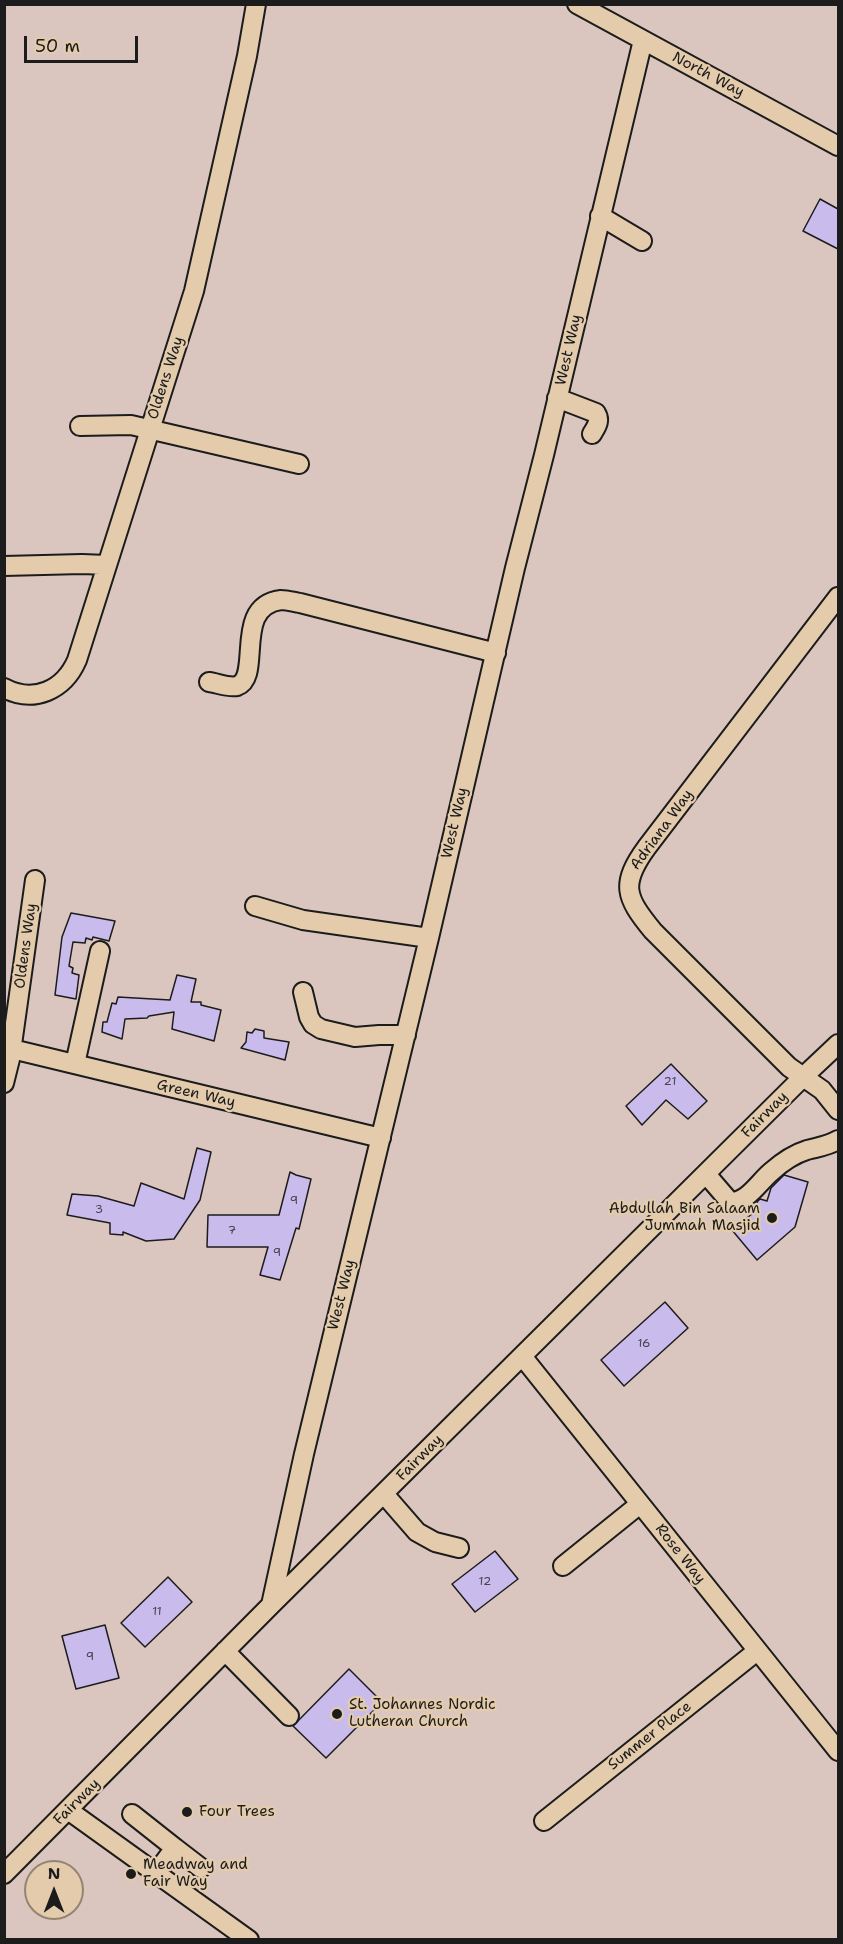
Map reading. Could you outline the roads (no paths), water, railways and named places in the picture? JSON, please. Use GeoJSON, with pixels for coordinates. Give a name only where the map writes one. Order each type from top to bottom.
{"type":"FeatureCollection","features":[{"type":"Feature","properties":{"kind":"street","name":"Oldens Way"},"geometry":{"type":"LineString","coordinates":[[4,688],[15,694],[34,696],[66,679],[77,660],[194,291],[247,56],[256,4]]}},
{"type":"Feature","properties":{"kind":"street","name":"North Way"},"geometry":{"type":"LineString","coordinates":[[577,4],[838,146]]}},
{"type":"Feature","properties":{"kind":"street","name":"West Way"},"geometry":{"type":"LineString","coordinates":[[271,1605],[304,1454],[643,40]]}},
{"type":"Feature","properties":{"kind":"street"},"geometry":{"type":"LineString","coordinates":[[600,216],[642,241]]}},
{"type":"Feature","properties":{"kind":"street"},"geometry":{"type":"LineString","coordinates":[[557,398],[596,413],[598,423],[592,434]]}},
{"type":"Feature","properties":{"kind":"street"},"geometry":{"type":"LineString","coordinates":[[80,426],[120,424],[150,429],[299,464]]}},
{"type":"Feature","properties":{"kind":"street"},"geometry":{"type":"LineString","coordinates":[[4,566],[107,565]]}},
{"type":"Feature","properties":{"kind":"street","name":"Adriana Way"},"geometry":{"type":"LineString","coordinates":[[838,597],[641,855],[629,877],[629,893],[632,903],[653,931],[789,1067],[822,1090],[838,1110]]}},
{"type":"Feature","properties":{"kind":"street"},"geometry":{"type":"LineString","coordinates":[[209,682],[233,686],[239,685],[244,680],[248,669],[253,623],[259,611],[270,603],[282,600],[496,653]]}},
{"type":"Feature","properties":{"kind":"street","name":"Oldens Way"},"geometry":{"type":"LineString","coordinates":[[4,1083],[35,880]]}},
{"type":"Feature","properties":{"kind":"street"},"geometry":{"type":"LineString","coordinates":[[255,906],[303,920],[429,938]]}},
{"type":"Feature","properties":{"kind":"street"},"geometry":{"type":"LineString","coordinates":[[75,1064],[100,951]]}},
{"type":"Feature","properties":{"kind":"street"},"geometry":{"type":"LineString","coordinates":[[303,992],[309,1017],[313,1024],[321,1029],[355,1037],[406,1035]]}},
{"type":"Feature","properties":{"kind":"street","name":"Fairway"},"geometry":{"type":"LineString","coordinates":[[4,1874],[271,1605],[838,1044]]}},
{"type":"Feature","properties":{"kind":"street","name":"Green Way"},"geometry":{"type":"LineString","coordinates":[[9,1048],[381,1138]]}},
{"type":"Feature","properties":{"kind":"street"},"geometry":{"type":"LineString","coordinates":[[706,1174],[725,1198],[735,1203],[744,1199],[788,1159],[807,1150],[830,1146],[838,1140]]}},
{"type":"Feature","properties":{"kind":"street","name":"Rose Way"},"geometry":{"type":"LineString","coordinates":[[522,1356],[838,1751]]}},
{"type":"Feature","properties":{"kind":"street"},"geometry":{"type":"LineString","coordinates":[[384,1494],[417,1532],[435,1542],[459,1548]]}},
{"type":"Feature","properties":{"kind":"street"},"geometry":{"type":"LineString","coordinates":[[563,1566],[640,1504]]}},
{"type":"Feature","properties":{"kind":"street"},"geometry":{"type":"LineString","coordinates":[[225,1652],[289,1716]]}},
{"type":"Feature","properties":{"kind":"street","name":"Summer Place"},"geometry":{"type":"LineString","coordinates":[[544,1821],[757,1652]]}},
{"type":"Feature","properties":{"kind":"street"},"geometry":{"type":"LineString","coordinates":[[68,1810],[249,1940]]}},
{"type":"Feature","properties":{"kind":"street"},"geometry":{"type":"LineString","coordinates":[[132,1814],[201,1868]]}},
{"type":"Feature","properties":{"kind":"street"},"geometry":{"type":"LineString","coordinates":[[156,1873],[175,1848]]}},
{"type":"Feature","properties":{"kind":"place","name":"Abdullah Bin Salaam Jummah Masjid"},"geometry":{"type":"Point","coordinates":[772,1218]}},
{"type":"Feature","properties":{"kind":"place","name":"St. Johannes Nordic Lutheran Church"},"geometry":{"type":"Point","coordinates":[337,1714]}},
{"type":"Feature","properties":{"kind":"place","name":"Four Trees"},"geometry":{"type":"Point","coordinates":[187,1812]}},
{"type":"Feature","properties":{"kind":"place","name":"Meadway and Fair Way"},"geometry":{"type":"Point","coordinates":[131,1874]}}]}
